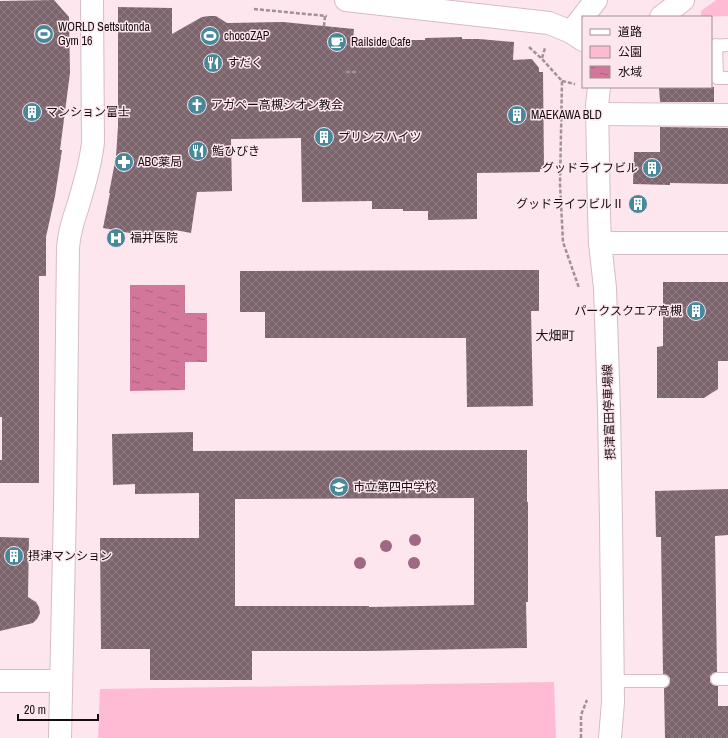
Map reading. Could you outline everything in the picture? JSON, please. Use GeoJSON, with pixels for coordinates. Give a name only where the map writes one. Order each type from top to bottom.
{"type":"FeatureCollection","features":[{"type":"Feature","properties":{"kind":"street"},"geometry":{"type":"LineString","coordinates":[[60,738],[68,248],[69,235],[92,156],[92,0]]}},
{"type":"Feature","properties":{"kind":"street"},"geometry":{"type":"LineString","coordinates":[[346,0],[549,22],[577,36],[582,27]]}},
{"type":"Feature","properties":{"kind":"street"},"geometry":{"type":"LineString","coordinates":[[588,16],[596,0]]}},
{"type":"Feature","properties":{"kind":"street"},"geometry":{"type":"LineString","coordinates":[[662,16],[683,0]]}},
{"type":"Feature","properties":{"kind":"street","name":"摂津富田停車場線"},"geometry":{"type":"LineString","coordinates":[[599,88],[597,114],[598,214],[605,288],[611,514],[613,681],[610,738]]}},
{"type":"Feature","properties":{"kind":"street"},"geometry":{"type":"LineString","coordinates":[[597,114],[728,115]]}},
{"type":"Feature","properties":{"kind":"street"},"geometry":{"type":"LineString","coordinates":[[600,243],[728,243]]}},
{"type":"Feature","properties":{"kind":"street"},"geometry":{"type":"LineString","coordinates":[[0,681],[61,682]]}},
{"type":"Feature","properties":{"kind":"lane"},"geometry":{"type":"LineString","coordinates":[[718,45],[716,78],[728,78]]}},
{"type":"Feature","properties":{"kind":"lane"},"geometry":{"type":"LineString","coordinates":[[613,681],[663,681]]}},
{"type":"Feature","properties":{"kind":"path"},"geometry":{"type":"LineString","coordinates":[[254,9],[333,17]]}},
{"type":"Feature","properties":{"kind":"path"},"geometry":{"type":"LineString","coordinates":[[324,26],[325,16]]}},
{"type":"Feature","properties":{"kind":"path"},"geometry":{"type":"LineString","coordinates":[[526,44],[562,81],[576,84]]}},
{"type":"Feature","properties":{"kind":"path"},"geometry":{"type":"LineString","coordinates":[[346,72],[356,72]]}},
{"type":"Feature","properties":{"kind":"path"},"geometry":{"type":"LineString","coordinates":[[562,81],[560,184],[563,242],[581,295]]}},
{"type":"Feature","properties":{"kind":"path"},"geometry":{"type":"LineString","coordinates":[[581,738],[581,715],[588,696]]}},
{"type":"Feature","properties":{"kind":"green space"},"geometry":{"type":"Polygon","coordinates":[[[716,0],[728,0],[728,16],[701,16],[701,11],[716,0]]]}},
{"type":"Feature","properties":{"kind":"green space"},"geometry":{"type":"Polygon","coordinates":[[[554,682],[556,738],[98,738],[100,689],[554,682]]]}},
{"type":"Feature","properties":{"kind":"water"},"geometry":{"type":"Polygon","coordinates":[[[130,285],[185,285],[185,313],[207,313],[207,362],[185,362],[185,390],[130,391],[130,285]]]}},
{"type":"Feature","properties":{"kind":"building"},"geometry":{"type":"Polygon","coordinates":[[[54,0],[69,17],[70,73],[60,150],[62,150],[55,196],[46,237],[46,276],[39,276],[39,483],[0,483],[0,460],[2,460],[2,417],[0,417],[0,1],[54,0]]]}},
{"type":"Feature","properties":{"kind":"building"},"geometry":{"type":"Polygon","coordinates":[[[118,7],[172,8],[172,34],[202,17],[216,16],[227,23],[283,22],[354,29],[353,40],[425,40],[425,38],[462,37],[462,39],[514,42],[513,60],[532,59],[539,68],[539,72],[543,72],[544,169],[540,169],[540,172],[477,173],[477,219],[428,220],[428,211],[372,209],[372,201],[302,202],[301,138],[231,139],[232,191],[197,192],[191,233],[175,230],[172,241],[103,228],[116,157],[118,126],[118,7]]]}},
{"type":"Feature","properties":{"kind":"building"},"geometry":{"type":"Polygon","coordinates":[[[714,87],[714,102],[660,102],[659,88],[714,87]]]}},
{"type":"Feature","properties":{"kind":"building"},"geometry":{"type":"Polygon","coordinates":[[[660,127],[728,128],[728,184],[633,184],[634,152],[660,152],[660,127]]]}},
{"type":"Feature","properties":{"kind":"building"},"geometry":{"type":"Polygon","coordinates":[[[539,270],[539,311],[531,311],[533,406],[467,407],[466,338],[265,338],[265,312],[240,312],[240,271],[539,270]]]}},
{"type":"Feature","properties":{"kind":"building"},"geometry":{"type":"Polygon","coordinates":[[[663,282],[728,282],[728,361],[718,361],[718,389],[704,398],[657,398],[657,347],[663,346],[663,282]]]}},
{"type":"Feature","properties":{"kind":"building"},"geometry":{"type":"Polygon","coordinates":[[[193,432],[193,451],[527,450],[527,648],[369,651],[252,651],[252,680],[150,680],[150,649],[101,649],[100,538],[199,538],[199,493],[135,494],[135,484],[113,485],[112,434],[193,432]],[[474,498],[235,499],[235,606],[369,607],[474,605],[474,498]]]}},
{"type":"Feature","properties":{"kind":"building"},"geometry":{"type":"Polygon","coordinates":[[[728,489],[728,535],[715,536],[717,672],[710,676],[710,682],[713,685],[718,686],[718,706],[728,706],[728,738],[665,738],[664,688],[669,685],[670,678],[663,674],[661,537],[656,537],[655,491],[728,489]]]}},
{"type":"Feature","properties":{"kind":"building"},"geometry":{"type":"Polygon","coordinates":[[[0,537],[29,538],[28,597],[36,602],[40,613],[33,623],[0,631],[0,537]]]}},
{"type":"Feature","properties":{"kind":"place","name":"WORLD Settsutonda Gym 16"},"geometry":{"type":"Point","coordinates":[44,34]}},
{"type":"Feature","properties":{"kind":"place","name":"chocoZAP"},"geometry":{"type":"Point","coordinates":[210,36]}},
{"type":"Feature","properties":{"kind":"place","name":"Railside Cafe"},"geometry":{"type":"Point","coordinates":[337,42]}},
{"type":"Feature","properties":{"kind":"place","name":"すだく"},"geometry":{"type":"Point","coordinates":[213,63]}},
{"type":"Feature","properties":{"kind":"place","name":"アガペー高槻シオン教会"},"geometry":{"type":"Point","coordinates":[197,105]}},
{"type":"Feature","properties":{"kind":"place","name":"マンション富士"},"geometry":{"type":"Point","coordinates":[32,112]}},
{"type":"Feature","properties":{"kind":"place","name":"MAEKAWA BLD"},"geometry":{"type":"Point","coordinates":[517,115]}},
{"type":"Feature","properties":{"kind":"place","name":"プリンスハイツ"},"geometry":{"type":"Point","coordinates":[324,137]}},
{"type":"Feature","properties":{"kind":"place","name":"鮨ひびき"},"geometry":{"type":"Point","coordinates":[198,151]}},
{"type":"Feature","properties":{"kind":"place","name":"ABC薬局"},"geometry":{"type":"Point","coordinates":[124,162]}},
{"type":"Feature","properties":{"kind":"place","name":"グッドライフビル"},"geometry":{"type":"Point","coordinates":[652,168]}},
{"type":"Feature","properties":{"kind":"place","name":"グッドライフビルⅡ"},"geometry":{"type":"Point","coordinates":[638,204]}},
{"type":"Feature","properties":{"kind":"place","name":"福井医院"},"geometry":{"type":"Point","coordinates":[116,238]}},
{"type":"Feature","properties":{"kind":"place","name":"パークスクエア高槻"},"geometry":{"type":"Point","coordinates":[696,311]}},
{"type":"Feature","properties":{"kind":"place","name":"市立第四中学校"},"geometry":{"type":"Point","coordinates":[339,487]}},
{"type":"Feature","properties":{"kind":"place","name":"摂津マンション"},"geometry":{"type":"Point","coordinates":[14,556]}},
{"type":"Feature","properties":{"kind":"district","name":"大畑町"},"geometry":{"type":"Point","coordinates":[555,335]}}]}
